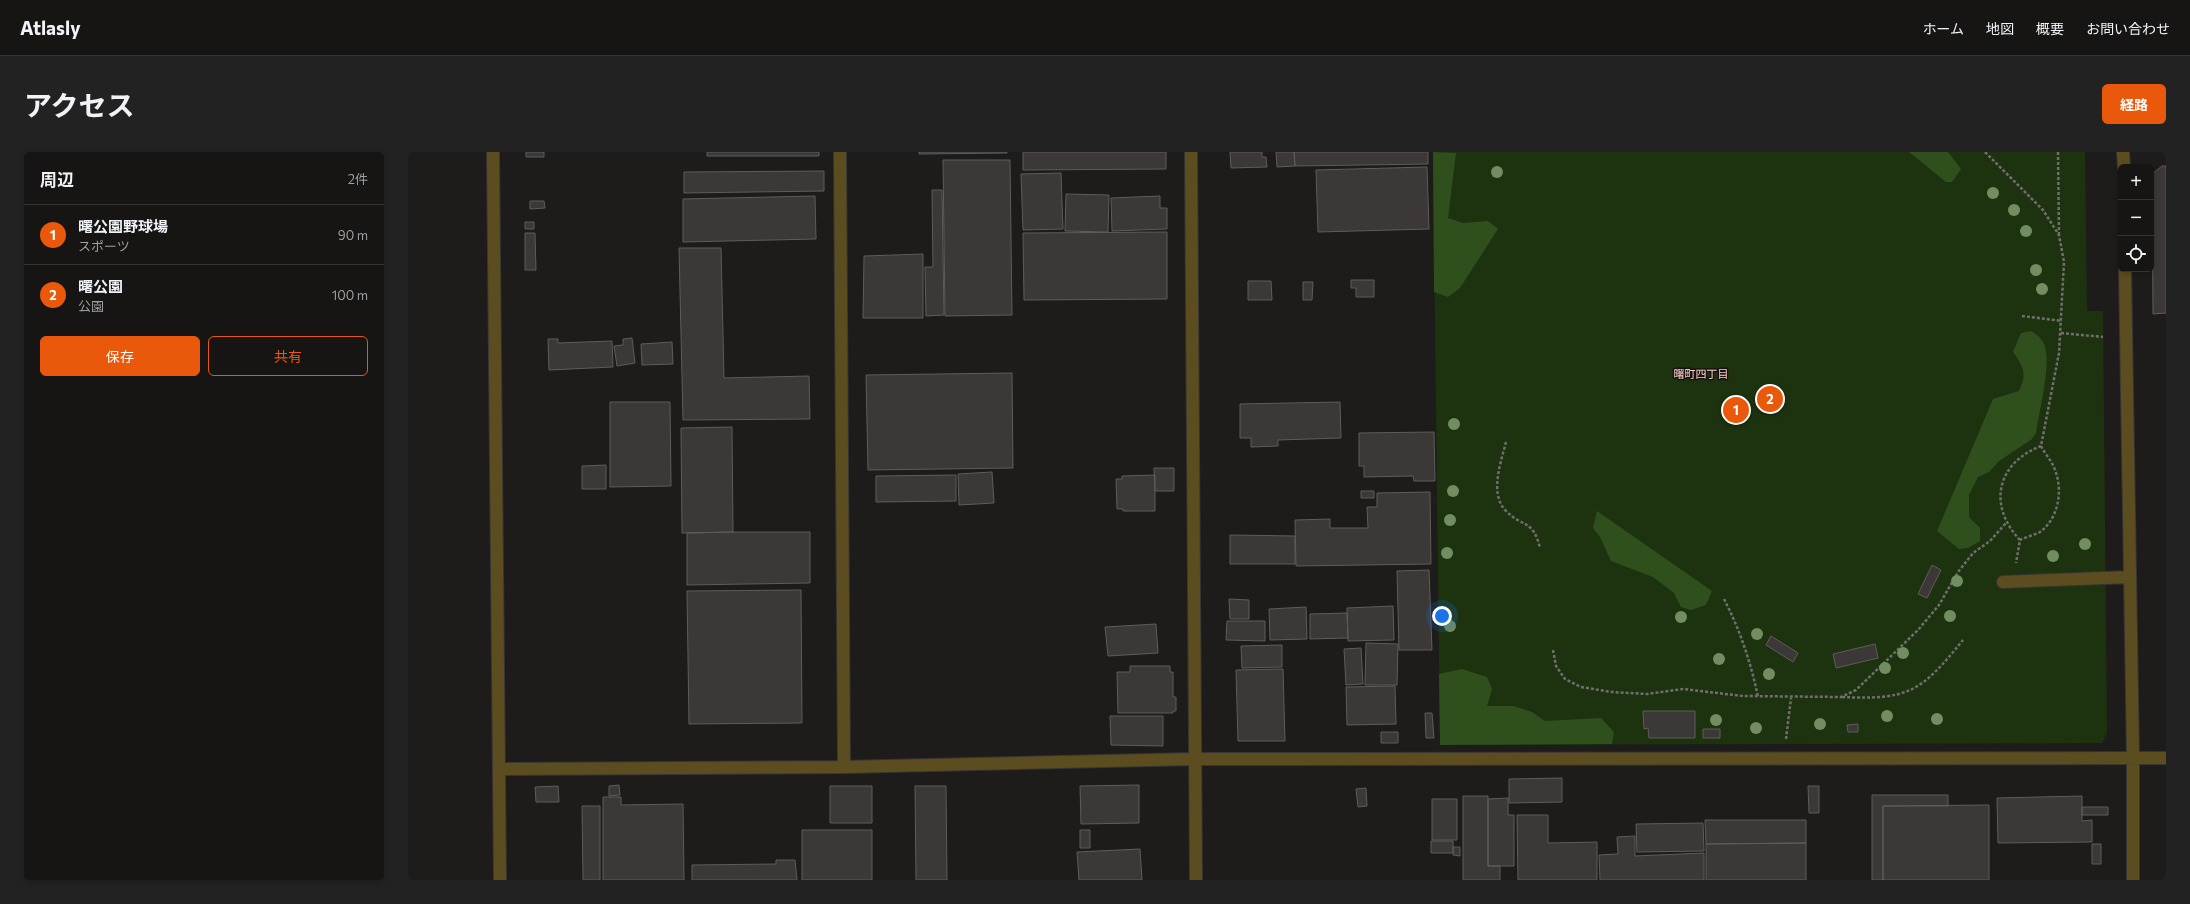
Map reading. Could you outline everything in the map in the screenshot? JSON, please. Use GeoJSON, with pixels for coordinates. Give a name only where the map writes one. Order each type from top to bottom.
{"type":"FeatureCollection","features":[{"type":"Feature","properties":{"kind":"street"},"geometry":{"type":"LineString","coordinates":[[493,152],[500,880]]}},
{"type":"Feature","properties":{"kind":"street"},"geometry":{"type":"LineString","coordinates":[[840,152],[844,767]]}},
{"type":"Feature","properties":{"kind":"street"},"geometry":{"type":"LineString","coordinates":[[1191,152],[1196,880]]}},
{"type":"Feature","properties":{"kind":"street"},"geometry":{"type":"LineString","coordinates":[[2124,152],[2124,164]]}},
{"type":"Feature","properties":{"kind":"street"},"geometry":{"type":"LineString","coordinates":[[2125,272],[2133,758],[2133,880]]}},
{"type":"Feature","properties":{"kind":"street"},"geometry":{"type":"LineString","coordinates":[[2003,582],[2130,577]]}},
{"type":"Feature","properties":{"kind":"street"},"geometry":{"type":"LineString","coordinates":[[499,770],[844,767],[1194,759],[2166,758]]}},
{"type":"Feature","properties":{"kind":"path"},"geometry":{"type":"LineString","coordinates":[[1985,152],[2042,210],[2059,235]]}},
{"type":"Feature","properties":{"kind":"path"},"geometry":{"type":"LineString","coordinates":[[2020,540],[2040,532],[2052,520],[2058,500],[2060,485],[2054,468],[2041,446],[2062,321],[2064,262],[2059,235],[2058,152]]}},
{"type":"Feature","properties":{"kind":"path"},"geometry":{"type":"LineString","coordinates":[[2022,316],[2062,321]]}},
{"type":"Feature","properties":{"kind":"path"},"geometry":{"type":"LineString","coordinates":[[2061,333],[2103,337]]}},
{"type":"Feature","properties":{"kind":"path"},"geometry":{"type":"LineString","coordinates":[[1506,442],[1498,475],[1498,495],[1505,510],[1534,530],[1540,548]]}},
{"type":"Feature","properties":{"kind":"path"},"geometry":{"type":"LineString","coordinates":[[2016,564],[2020,540],[2006,523],[2002,515],[2000,499],[2003,482],[2013,464],[2026,452],[2041,446]]}},
{"type":"Feature","properties":{"kind":"path"},"geometry":{"type":"LineString","coordinates":[[1841,697],[1856,690],[1881,663],[1918,630],[1939,605],[1958,572],[1973,553],[1990,541],[2006,523]]}},
{"type":"Feature","properties":{"kind":"path"},"geometry":{"type":"LineString","coordinates":[[1724,599],[1736,621],[1758,696]]}},
{"type":"Feature","properties":{"kind":"path"},"geometry":{"type":"LineString","coordinates":[[1553,650],[1556,666],[1565,679],[1582,687],[1612,692],[1647,694],[1683,689],[1791,698],[1841,697],[1877,699],[1912,691],[1940,669],[1963,640]]}},
{"type":"Feature","properties":{"kind":"path"},"geometry":{"type":"LineString","coordinates":[[1786,744],[1791,698]]}},
{"type":"Feature","properties":{"kind":"green space"},"geometry":{"type":"Polygon","coordinates":[[[1433,152],[2085,152],[2087,311],[2103,311],[2107,733],[2102,743],[1440,745],[1433,152]]]}},
{"type":"Feature","properties":{"kind":"green space"},"geometry":{"type":"Polygon","coordinates":[[[1433,152],[1456,153],[1448,218],[1463,223],[1488,221],[1498,229],[1460,288],[1448,297],[1434,292],[1433,152]]]}},
{"type":"Feature","properties":{"kind":"green space"},"geometry":{"type":"Polygon","coordinates":[[[1909,152],[1948,152],[1961,169],[1952,182],[1946,182],[1909,152]]]}},
{"type":"Feature","properties":{"kind":"green space"},"geometry":{"type":"Polygon","coordinates":[[[2031,331],[2042,340],[2046,352],[2047,362],[2036,433],[2032,439],[1999,461],[1989,472],[1978,477],[1969,495],[1969,517],[1980,528],[1980,541],[1968,548],[1959,549],[1937,531],[1993,399],[2019,391],[2024,375],[2022,366],[2013,352],[2021,333],[2031,331]]]}},
{"type":"Feature","properties":{"kind":"green space"},"geometry":{"type":"Polygon","coordinates":[[[1597,511],[1712,591],[1706,605],[1691,610],[1681,607],[1674,593],[1653,577],[1611,561],[1600,537],[1593,528],[1597,511]]]}},
{"type":"Feature","properties":{"kind":"green space"},"geometry":{"type":"Polygon","coordinates":[[[1462,669],[1487,677],[1492,689],[1487,706],[1514,706],[1532,712],[1545,721],[1601,718],[1614,732],[1612,744],[1440,745],[1439,674],[1462,669]]]}},
{"type":"Feature","properties":{"kind":"building"},"geometry":{"type":"Polygon","coordinates":[[[526,152],[544,152],[544,157],[526,157],[526,152]]]}},
{"type":"Feature","properties":{"kind":"building"},"geometry":{"type":"Polygon","coordinates":[[[707,152],[819,152],[819,156],[707,156],[707,152]]]}},
{"type":"Feature","properties":{"kind":"building"},"geometry":{"type":"Polygon","coordinates":[[[919,152],[1007,152],[1007,153],[919,154],[919,152]]]}},
{"type":"Feature","properties":{"kind":"building"},"geometry":{"type":"Polygon","coordinates":[[[1023,152],[1166,152],[1166,169],[1023,170],[1023,152]]]}},
{"type":"Feature","properties":{"kind":"building"},"geometry":{"type":"Polygon","coordinates":[[[1230,152],[1262,152],[1262,157],[1266,157],[1267,167],[1231,168],[1230,152]]]}},
{"type":"Feature","properties":{"kind":"building"},"geometry":{"type":"Polygon","coordinates":[[[1276,152],[1294,152],[1295,166],[1277,167],[1276,152]]]}},
{"type":"Feature","properties":{"kind":"building"},"geometry":{"type":"Polygon","coordinates":[[[1294,152],[1428,152],[1428,164],[1295,166],[1294,152]]]}},
{"type":"Feature","properties":{"kind":"building"},"geometry":{"type":"Polygon","coordinates":[[[943,160],[1010,160],[1012,315],[945,316],[943,160]]]}},
{"type":"Feature","properties":{"kind":"building"},"geometry":{"type":"Polygon","coordinates":[[[2162,166],[2166,166],[2166,313],[2153,314],[2153,272],[2154,272],[2154,172],[2162,166]]]}},
{"type":"Feature","properties":{"kind":"building"},"geometry":{"type":"Polygon","coordinates":[[[1427,167],[1429,229],[1318,232],[1316,170],[1427,167]]]}},
{"type":"Feature","properties":{"kind":"building"},"geometry":{"type":"Polygon","coordinates":[[[824,171],[824,191],[684,193],[684,172],[824,171]]]}},
{"type":"Feature","properties":{"kind":"building"},"geometry":{"type":"Polygon","coordinates":[[[1061,173],[1063,229],[1023,230],[1021,174],[1061,173]]]}},
{"type":"Feature","properties":{"kind":"building"},"geometry":{"type":"Polygon","coordinates":[[[932,190],[942,190],[944,315],[926,316],[925,267],[933,267],[932,190]]]}},
{"type":"Feature","properties":{"kind":"building"},"geometry":{"type":"Polygon","coordinates":[[[1066,194],[1109,195],[1108,232],[1065,231],[1066,194]]]}},
{"type":"Feature","properties":{"kind":"building"},"geometry":{"type":"Polygon","coordinates":[[[815,196],[816,239],[683,242],[683,199],[815,196]]]}},
{"type":"Feature","properties":{"kind":"building"},"geometry":{"type":"Polygon","coordinates":[[[1160,196],[1160,208],[1167,208],[1167,229],[1112,231],[1111,198],[1160,196]]]}},
{"type":"Feature","properties":{"kind":"building"},"geometry":{"type":"Polygon","coordinates":[[[530,201],[544,201],[545,208],[530,209],[530,201]]]}},
{"type":"Feature","properties":{"kind":"building"},"geometry":{"type":"Polygon","coordinates":[[[525,222],[534,222],[534,229],[525,229],[525,222]]]}},
{"type":"Feature","properties":{"kind":"building"},"geometry":{"type":"Polygon","coordinates":[[[1167,232],[1167,299],[1024,300],[1023,233],[1167,232]]]}},
{"type":"Feature","properties":{"kind":"building"},"geometry":{"type":"Polygon","coordinates":[[[525,233],[535,233],[536,270],[525,270],[525,233]]]}},
{"type":"Feature","properties":{"kind":"building"},"geometry":{"type":"Polygon","coordinates":[[[679,248],[721,248],[724,378],[809,376],[810,419],[683,420],[679,248]]]}},
{"type":"Feature","properties":{"kind":"building"},"geometry":{"type":"Polygon","coordinates":[[[923,254],[923,318],[863,318],[864,256],[923,254]]]}},
{"type":"Feature","properties":{"kind":"building"},"geometry":{"type":"Polygon","coordinates":[[[1351,280],[1374,280],[1374,297],[1356,297],[1356,288],[1351,288],[1351,280]]]}},
{"type":"Feature","properties":{"kind":"building"},"geometry":{"type":"Polygon","coordinates":[[[1248,281],[1271,281],[1272,300],[1248,300],[1248,281]]]}},
{"type":"Feature","properties":{"kind":"building"},"geometry":{"type":"Polygon","coordinates":[[[1303,282],[1313,282],[1312,300],[1303,300],[1303,282]]]}},
{"type":"Feature","properties":{"kind":"building"},"geometry":{"type":"Polygon","coordinates":[[[632,338],[635,363],[617,366],[614,346],[623,345],[623,339],[632,338]]]}},
{"type":"Feature","properties":{"kind":"building"},"geometry":{"type":"Polygon","coordinates":[[[548,339],[558,339],[558,343],[612,341],[613,367],[549,370],[548,339]]]}},
{"type":"Feature","properties":{"kind":"building"},"geometry":{"type":"Polygon","coordinates":[[[672,342],[673,364],[642,365],[641,344],[672,342]]]}},
{"type":"Feature","properties":{"kind":"building"},"geometry":{"type":"Polygon","coordinates":[[[1012,373],[1013,468],[868,470],[866,375],[1012,373]]]}},
{"type":"Feature","properties":{"kind":"building"},"geometry":{"type":"Polygon","coordinates":[[[610,402],[670,402],[671,486],[610,487],[610,402]]]}},
{"type":"Feature","properties":{"kind":"building"},"geometry":{"type":"Polygon","coordinates":[[[1340,402],[1341,438],[1278,440],[1278,446],[1251,447],[1251,438],[1240,438],[1240,404],[1340,402]]]}},
{"type":"Feature","properties":{"kind":"building"},"geometry":{"type":"Polygon","coordinates":[[[732,427],[733,532],[682,533],[681,428],[732,427]]]}},
{"type":"Feature","properties":{"kind":"building"},"geometry":{"type":"Polygon","coordinates":[[[1434,432],[1435,481],[1414,481],[1413,476],[1364,477],[1364,466],[1359,466],[1359,433],[1434,432]]]}},
{"type":"Feature","properties":{"kind":"building"},"geometry":{"type":"Polygon","coordinates":[[[606,465],[606,489],[582,489],[582,466],[606,465]]]}},
{"type":"Feature","properties":{"kind":"building"},"geometry":{"type":"Polygon","coordinates":[[[1154,468],[1174,468],[1174,491],[1155,491],[1154,468]]]}},
{"type":"Feature","properties":{"kind":"building"},"geometry":{"type":"Polygon","coordinates":[[[992,472],[994,503],[959,505],[958,474],[992,472]]]}},
{"type":"Feature","properties":{"kind":"building"},"geometry":{"type":"Polygon","coordinates":[[[956,475],[956,501],[876,502],[876,476],[956,475]]]}},
{"type":"Feature","properties":{"kind":"building"},"geometry":{"type":"Polygon","coordinates":[[[1155,475],[1155,511],[1123,511],[1123,509],[1117,509],[1116,479],[1122,479],[1122,476],[1155,475]]]}},
{"type":"Feature","properties":{"kind":"building"},"geometry":{"type":"Polygon","coordinates":[[[1361,491],[1374,491],[1374,498],[1361,498],[1361,491]]]}},
{"type":"Feature","properties":{"kind":"building"},"geometry":{"type":"Polygon","coordinates":[[[1430,492],[1431,564],[1296,566],[1295,520],[1330,519],[1330,528],[1368,528],[1367,507],[1377,507],[1377,493],[1430,492]]]}},
{"type":"Feature","properties":{"kind":"building"},"geometry":{"type":"Polygon","coordinates":[[[810,532],[810,583],[687,585],[687,533],[810,532]]]}},
{"type":"Feature","properties":{"kind":"building"},"geometry":{"type":"Polygon","coordinates":[[[1230,535],[1295,536],[1295,564],[1230,564],[1230,535]]]}},
{"type":"Feature","properties":{"kind":"building"},"geometry":{"type":"Polygon","coordinates":[[[1932,565],[1941,570],[1927,598],[1918,594],[1932,565]]]}},
{"type":"Feature","properties":{"kind":"building"},"geometry":{"type":"Polygon","coordinates":[[[1429,570],[1432,650],[1399,650],[1397,571],[1429,570]]]}},
{"type":"Feature","properties":{"kind":"building"},"geometry":{"type":"Polygon","coordinates":[[[801,590],[802,723],[689,724],[687,591],[801,590]]]}},
{"type":"Feature","properties":{"kind":"building"},"geometry":{"type":"Polygon","coordinates":[[[1229,599],[1249,600],[1249,619],[1230,619],[1229,599]]]}},
{"type":"Feature","properties":{"kind":"building"},"geometry":{"type":"Polygon","coordinates":[[[1393,606],[1394,640],[1348,641],[1347,608],[1393,606]]]}},
{"type":"Feature","properties":{"kind":"building"},"geometry":{"type":"Polygon","coordinates":[[[1306,607],[1307,639],[1270,640],[1269,609],[1306,607]]]}},
{"type":"Feature","properties":{"kind":"building"},"geometry":{"type":"Polygon","coordinates":[[[1347,613],[1348,638],[1310,639],[1310,614],[1347,613]]]}},
{"type":"Feature","properties":{"kind":"building"},"geometry":{"type":"Polygon","coordinates":[[[1227,621],[1265,621],[1265,641],[1226,640],[1227,621]]]}},
{"type":"Feature","properties":{"kind":"building"},"geometry":{"type":"Polygon","coordinates":[[[1156,624],[1158,653],[1108,656],[1105,627],[1156,624]]]}},
{"type":"Feature","properties":{"kind":"building"},"geometry":{"type":"Polygon","coordinates":[[[1771,636],[1798,653],[1793,662],[1766,645],[1771,636]]]}},
{"type":"Feature","properties":{"kind":"building"},"geometry":{"type":"Polygon","coordinates":[[[1366,643],[1398,644],[1397,685],[1365,685],[1366,643]]]}},
{"type":"Feature","properties":{"kind":"building"},"geometry":{"type":"Polygon","coordinates":[[[1875,644],[1878,658],[1836,668],[1833,654],[1875,644]]]}},
{"type":"Feature","properties":{"kind":"building"},"geometry":{"type":"Polygon","coordinates":[[[1282,645],[1282,667],[1242,668],[1241,646],[1282,645]]]}},
{"type":"Feature","properties":{"kind":"building"},"geometry":{"type":"Polygon","coordinates":[[[1361,648],[1363,684],[1346,685],[1344,649],[1361,648]]]}},
{"type":"Feature","properties":{"kind":"building"},"geometry":{"type":"Polygon","coordinates":[[[1130,666],[1170,666],[1170,672],[1173,672],[1173,697],[1176,697],[1176,711],[1173,711],[1173,713],[1118,713],[1117,672],[1130,672],[1130,666]]]}},
{"type":"Feature","properties":{"kind":"building"},"geometry":{"type":"Polygon","coordinates":[[[1283,669],[1285,741],[1238,741],[1236,670],[1283,669]]]}},
{"type":"Feature","properties":{"kind":"building"},"geometry":{"type":"Polygon","coordinates":[[[1395,686],[1396,724],[1347,725],[1346,687],[1395,686]]]}},
{"type":"Feature","properties":{"kind":"building"},"geometry":{"type":"Polygon","coordinates":[[[1643,711],[1695,711],[1695,738],[1649,738],[1648,728],[1644,729],[1643,711]]]}},
{"type":"Feature","properties":{"kind":"building"},"geometry":{"type":"Polygon","coordinates":[[[1425,713],[1432,713],[1434,738],[1426,738],[1425,713]]]}},
{"type":"Feature","properties":{"kind":"building"},"geometry":{"type":"Polygon","coordinates":[[[1110,716],[1163,716],[1163,746],[1111,745],[1110,716]]]}},
{"type":"Feature","properties":{"kind":"building"},"geometry":{"type":"Polygon","coordinates":[[[1858,724],[1858,732],[1848,732],[1847,725],[1858,724]]]}},
{"type":"Feature","properties":{"kind":"building"},"geometry":{"type":"Polygon","coordinates":[[[1703,729],[1720,729],[1720,738],[1703,738],[1703,729]]]}},
{"type":"Feature","properties":{"kind":"building"},"geometry":{"type":"Polygon","coordinates":[[[1381,732],[1398,732],[1398,743],[1381,743],[1381,732]]]}},
{"type":"Feature","properties":{"kind":"building"},"geometry":{"type":"Polygon","coordinates":[[[1562,778],[1562,802],[1509,803],[1509,779],[1562,778]]]}},
{"type":"Feature","properties":{"kind":"building"},"geometry":{"type":"Polygon","coordinates":[[[619,785],[620,795],[609,796],[609,786],[619,785]]]}},
{"type":"Feature","properties":{"kind":"building"},"geometry":{"type":"Polygon","coordinates":[[[1139,785],[1139,823],[1081,824],[1080,786],[1139,785]]]}},
{"type":"Feature","properties":{"kind":"building"},"geometry":{"type":"Polygon","coordinates":[[[558,786],[559,802],[536,802],[535,787],[558,786]]]}},
{"type":"Feature","properties":{"kind":"building"},"geometry":{"type":"Polygon","coordinates":[[[830,786],[872,786],[872,823],[830,823],[830,786]]]}},
{"type":"Feature","properties":{"kind":"building"},"geometry":{"type":"Polygon","coordinates":[[[915,786],[946,786],[947,880],[916,880],[915,786]]]}},
{"type":"Feature","properties":{"kind":"building"},"geometry":{"type":"Polygon","coordinates":[[[1808,786],[1819,786],[1819,813],[1809,813],[1808,786]]]}},
{"type":"Feature","properties":{"kind":"building"},"geometry":{"type":"Polygon","coordinates":[[[1366,788],[1367,806],[1358,807],[1356,789],[1366,788]]]}},
{"type":"Feature","properties":{"kind":"building"},"geometry":{"type":"Polygon","coordinates":[[[1872,795],[1948,795],[1948,806],[1883,806],[1883,880],[1872,880],[1872,795]]]}},
{"type":"Feature","properties":{"kind":"building"},"geometry":{"type":"Polygon","coordinates":[[[1463,796],[1488,796],[1488,866],[1500,866],[1500,880],[1463,880],[1463,796]]]}},
{"type":"Feature","properties":{"kind":"building"},"geometry":{"type":"Polygon","coordinates":[[[2082,796],[2082,821],[2092,820],[2092,842],[1998,843],[1997,798],[2082,796]]]}},
{"type":"Feature","properties":{"kind":"building"},"geometry":{"type":"Polygon","coordinates":[[[603,797],[621,797],[621,805],[683,804],[684,880],[603,880],[603,797]]]}},
{"type":"Feature","properties":{"kind":"building"},"geometry":{"type":"Polygon","coordinates":[[[1508,798],[1508,815],[1514,815],[1514,866],[1488,866],[1488,799],[1508,798]]]}},
{"type":"Feature","properties":{"kind":"building"},"geometry":{"type":"Polygon","coordinates":[[[1432,799],[1457,799],[1457,840],[1432,840],[1432,799]]]}},
{"type":"Feature","properties":{"kind":"building"},"geometry":{"type":"Polygon","coordinates":[[[1989,805],[1989,880],[1883,880],[1883,806],[1989,805]]]}},
{"type":"Feature","properties":{"kind":"building"},"geometry":{"type":"Polygon","coordinates":[[[582,806],[600,806],[600,880],[583,880],[582,806]]]}},
{"type":"Feature","properties":{"kind":"building"},"geometry":{"type":"Polygon","coordinates":[[[2082,807],[2108,807],[2108,815],[2082,815],[2082,807]]]}},
{"type":"Feature","properties":{"kind":"building"},"geometry":{"type":"Polygon","coordinates":[[[1517,815],[1548,815],[1548,843],[1597,842],[1597,880],[1518,880],[1517,815]]]}},
{"type":"Feature","properties":{"kind":"building"},"geometry":{"type":"Polygon","coordinates":[[[1705,820],[1806,820],[1806,843],[1706,844],[1705,820]]]}},
{"type":"Feature","properties":{"kind":"building"},"geometry":{"type":"Polygon","coordinates":[[[1703,823],[1704,851],[1637,852],[1636,824],[1703,823]]]}},
{"type":"Feature","properties":{"kind":"building"},"geometry":{"type":"Polygon","coordinates":[[[802,830],[872,830],[872,880],[802,880],[802,830]]]}},
{"type":"Feature","properties":{"kind":"building"},"geometry":{"type":"Polygon","coordinates":[[[1080,830],[1090,830],[1090,848],[1080,848],[1080,830]]]}},
{"type":"Feature","properties":{"kind":"building"},"geometry":{"type":"Polygon","coordinates":[[[1635,836],[1635,856],[1704,853],[1704,880],[1600,880],[1599,855],[1618,854],[1617,837],[1635,836]]]}},
{"type":"Feature","properties":{"kind":"building"},"geometry":{"type":"Polygon","coordinates":[[[1431,841],[1453,841],[1453,853],[1431,853],[1431,841]]]}},
{"type":"Feature","properties":{"kind":"building"},"geometry":{"type":"Polygon","coordinates":[[[1806,843],[1806,880],[1706,880],[1706,844],[1806,843]]]}},
{"type":"Feature","properties":{"kind":"building"},"geometry":{"type":"Polygon","coordinates":[[[2092,844],[2101,844],[2101,864],[2092,864],[2092,844]]]}},
{"type":"Feature","properties":{"kind":"building"},"geometry":{"type":"Polygon","coordinates":[[[1453,847],[1460,847],[1460,856],[1453,855],[1453,847]]]}},
{"type":"Feature","properties":{"kind":"building"},"geometry":{"type":"Polygon","coordinates":[[[1140,849],[1142,880],[1079,880],[1077,852],[1140,849]]]}},
{"type":"Feature","properties":{"kind":"building"},"geometry":{"type":"Polygon","coordinates":[[[776,860],[795,860],[797,880],[692,880],[692,865],[776,864],[776,860]]]}},
{"type":"Feature","properties":{"kind":"place","name":"曙公園"},"geometry":{"type":"Point","coordinates":[1770,399]}},
{"type":"Feature","properties":{"kind":"place","name":"曙公園野球場"},"geometry":{"type":"Point","coordinates":[1736,410]}},
{"type":"Feature","properties":{"kind":"district","name":"曙町四丁目"},"geometry":{"type":"Point","coordinates":[1701,374]}}]}
